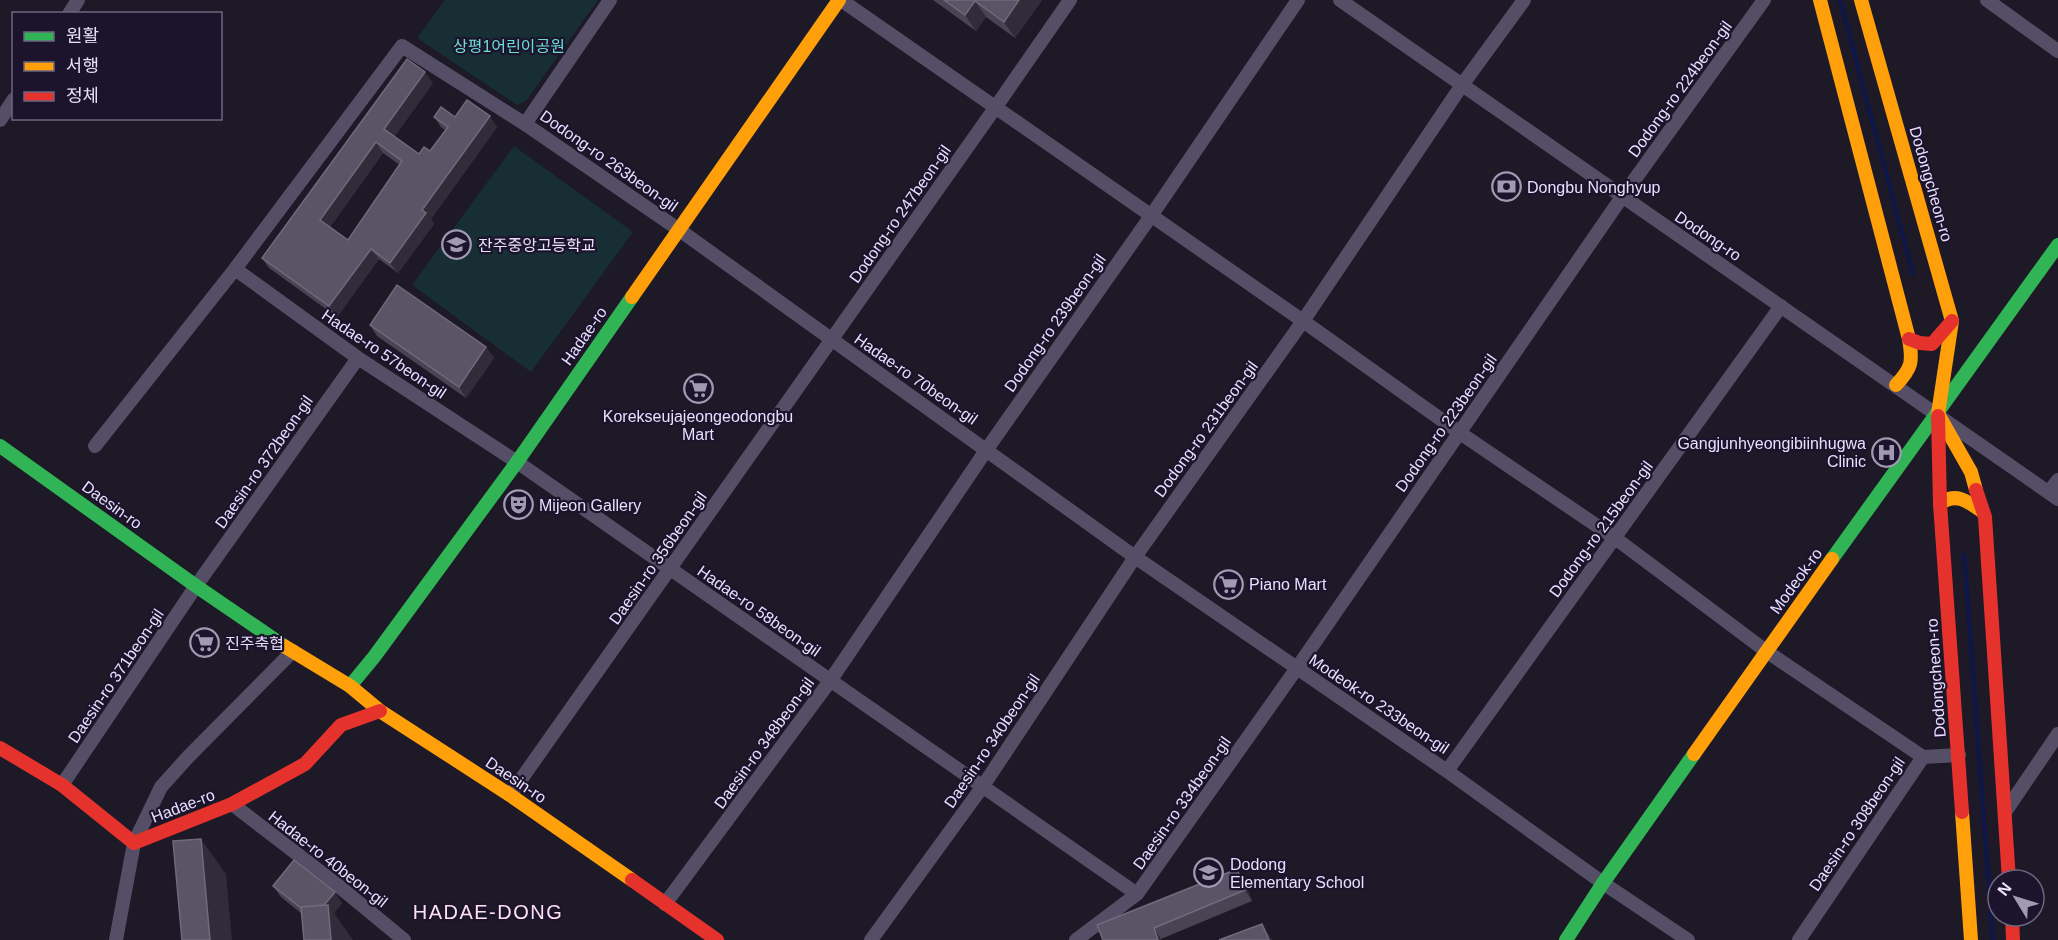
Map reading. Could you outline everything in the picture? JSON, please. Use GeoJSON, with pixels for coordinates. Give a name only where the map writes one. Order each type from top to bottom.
{"type":"FeatureCollection","features":[{"type":"Feature","properties":{"kind":"street","name":"Dodong-ro 263beon-gil"},"geometry":{"type":"LineString","coordinates":[[610,0],[525,124],[678,229]]}},
{"type":"Feature","properties":{"kind":"street"},"geometry":{"type":"LineString","coordinates":[[840,0],[1303,321],[1460,433],[1615,538],[1766,651],[1923,757]]}},
{"type":"Feature","properties":{"kind":"street","name":"Hadae-ro"},"geometry":{"type":"LineString","coordinates":[[350,686],[374,657],[517,462],[840,0]]}},
{"type":"Feature","properties":{"kind":"street","name":"Dodong-ro 247beon-gil"},"geometry":{"type":"LineString","coordinates":[[831,339],[1070,0]]}},
{"type":"Feature","properties":{"kind":"street","name":"Dodong-ro 239beon-gil"},"geometry":{"type":"LineString","coordinates":[[987,449],[1298,0]]}},
{"type":"Feature","properties":{"kind":"street","name":"Dodong-ro"},"geometry":{"type":"LineString","coordinates":[[1340,0],[2054,495]]}},
{"type":"Feature","properties":{"kind":"street","name":"Dodong-ro 231beon-gil"},"geometry":{"type":"LineString","coordinates":[[1135,557],[1303,321],[1462,86],[1524,0]]}},
{"type":"Feature","properties":{"kind":"street","name":"Dodong-ro 224beon-gil"},"geometry":{"type":"LineString","coordinates":[[1622,196],[1764,0]]}},
{"type":"Feature","properties":{"kind":"street"},"geometry":{"type":"LineString","coordinates":[[1820,0],[1909,339],[1912,362],[1910,372],[1896,385]]}},
{"type":"Feature","properties":{"kind":"street","name":"Dodongcheon-ro"},"geometry":{"type":"LineString","coordinates":[[1861,0],[1952,321],[1938,414],[1940,504],[1971,940]]}},
{"type":"Feature","properties":{"kind":"street"},"geometry":{"type":"LineString","coordinates":[[1987,0],[2058,51]]}},
{"type":"Feature","properties":{"kind":"street"},"geometry":{"type":"LineString","coordinates":[[95,446],[235,269],[402,45],[525,124]]}},
{"type":"Feature","properties":{"kind":"street"},"geometry":{"type":"LineString","coordinates":[[0,120],[12,102]]}},
{"type":"Feature","properties":{"kind":"street","name":"Dodong-ro 223beon-gil"},"geometry":{"type":"LineString","coordinates":[[1297,668],[1622,196]]}},
{"type":"Feature","properties":{"kind":"street","name":"Hadae-ro 70beon-gil"},"geometry":{"type":"LineString","coordinates":[[678,229],[1135,557]]}},
{"type":"Feature","properties":{"kind":"street","name":"Modeok-ro"},"geometry":{"type":"LineString","coordinates":[[1566,940],[1602,883],[1766,651],[2058,245]]}},
{"type":"Feature","properties":{"kind":"street","name":"Hadae-ro 57beon-gil"},"geometry":{"type":"LineString","coordinates":[[235,269],[358,358],[517,462]]}},
{"type":"Feature","properties":{"kind":"street","name":"Dodong-ro 215beon-gil"},"geometry":{"type":"LineString","coordinates":[[1447,771],[1781,306]]}},
{"type":"Feature","properties":{"kind":"street"},"geometry":{"type":"LineString","coordinates":[[1909,339],[1932,344],[1952,321]]}},
{"type":"Feature","properties":{"kind":"street","name":"Daesin-ro 356beon-gil"},"geometry":{"type":"LineString","coordinates":[[510,795],[831,339]]}},
{"type":"Feature","properties":{"kind":"street","name":"Daesin-ro 372beon-gil"},"geometry":{"type":"LineString","coordinates":[[196,586],[358,358]]}},
{"type":"Feature","properties":{"kind":"street"},"geometry":{"type":"LineString","coordinates":[[1938,414],[1971,472],[1985,517],[2008,868]]}},
{"type":"Feature","properties":{"kind":"street","name":"Daesin-ro"},"geometry":{"type":"LineString","coordinates":[[0,446],[196,586],[313,665],[350,686],[380,711],[510,795],[717,940]]}},
{"type":"Feature","properties":{"kind":"street","name":"Daesin-ro 348beon-gil"},"geometry":{"type":"LineString","coordinates":[[665,904],[830,681],[987,449]]}},
{"type":"Feature","properties":{"kind":"street","name":"Hadae-ro 58beon-gil"},"geometry":{"type":"LineString","coordinates":[[517,462],[1137,894]]}},
{"type":"Feature","properties":{"kind":"street"},"geometry":{"type":"LineString","coordinates":[[2054,495],[2058,480]]}},
{"type":"Feature","properties":{"kind":"street"},"geometry":{"type":"LineString","coordinates":[[1940,504],[1949,498],[1956,498],[1969,502],[1983,512]]}},
{"type":"Feature","properties":{"kind":"street","name":"Modeok-ro 233beon-gil"},"geometry":{"type":"LineString","coordinates":[[1135,557],[1447,771],[1602,883],[1688,940]]}},
{"type":"Feature","properties":{"kind":"street","name":"Daesin-ro 340beon-gil"},"geometry":{"type":"LineString","coordinates":[[871,940],[983,786],[1135,557]]}},
{"type":"Feature","properties":{"kind":"street","name":"Daesin-ro 371beon-gil"},"geometry":{"type":"LineString","coordinates":[[62,785],[196,586]]}},
{"type":"Feature","properties":{"kind":"street"},"geometry":{"type":"LineString","coordinates":[[116,940],[134,843],[161,787],[293,651]]}},
{"type":"Feature","properties":{"kind":"street","name":"Daesin-ro 334beon-gil"},"geometry":{"type":"LineString","coordinates":[[1076,940],[1137,894],[1297,668]]}},
{"type":"Feature","properties":{"kind":"street","name":"Hadae-ro"},"geometry":{"type":"LineString","coordinates":[[134,843],[232,804],[305,764],[340,725],[380,711]]}},
{"type":"Feature","properties":{"kind":"street"},"geometry":{"type":"LineString","coordinates":[[2005,812],[2058,734]]}},
{"type":"Feature","properties":{"kind":"street"},"geometry":{"type":"LineString","coordinates":[[0,748],[62,785],[134,843]]}},
{"type":"Feature","properties":{"kind":"street","name":"Daesin-ro 308beon-gil"},"geometry":{"type":"LineString","coordinates":[[1798,940],[1923,757],[1959,755]]}},
{"type":"Feature","properties":{"kind":"street","name":"Hadae-ro 40beon-gil"},"geometry":{"type":"LineString","coordinates":[[232,804],[335,883],[404,940]]}},
{"type":"Feature","properties":{"kind":"green space","name":"상평1어린이공원"},"geometry":{"type":"Polygon","coordinates":[[[445,0],[598,0],[526,101],[517,105],[417,38],[445,0]]]}},
{"type":"Feature","properties":{"kind":"green space"},"geometry":{"type":"Polygon","coordinates":[[[514,146],[633,232],[531,372],[412,285],[514,146]]]}},
{"type":"Feature","properties":{"kind":"building"},"geometry":{"type":"Polygon","coordinates":[[[944,0],[1019,0],[1004,22],[975,1],[965,15],[944,0]]]}},
{"type":"Feature","properties":{"kind":"building"},"geometry":{"type":"Polygon","coordinates":[[[407,59],[425,72],[384,129],[419,154],[424,147],[430,151],[448,127],[434,117],[441,107],[455,117],[467,100],[490,116],[422,210],[426,213],[390,263],[371,249],[329,306],[262,258],[407,59]],[[376,142],[320,220],[348,240],[402,161],[376,142]]]}},
{"type":"Feature","properties":{"kind":"building"},"geometry":{"type":"Polygon","coordinates":[[[397,285],[486,347],[459,387],[370,325],[397,285]]]}},
{"type":"Feature","properties":{"kind":"building"},"geometry":{"type":"Polygon","coordinates":[[[201,839],[210,940],[182,940],[173,841],[201,839]]]}},
{"type":"Feature","properties":{"kind":"building"},"geometry":{"type":"Polygon","coordinates":[[[294,860],[335,892],[324,905],[301,908],[273,886],[294,860]]]}},
{"type":"Feature","properties":{"kind":"building"},"geometry":{"type":"Polygon","coordinates":[[[1237,869],[1245,890],[1154,928],[1158,940],[1103,940],[1097,925],[1237,869]]]}},
{"type":"Feature","properties":{"kind":"building"},"geometry":{"type":"Polygon","coordinates":[[[328,905],[331,940],[304,940],[301,907],[328,905]]]}},
{"type":"Feature","properties":{"kind":"building"},"geometry":{"type":"Polygon","coordinates":[[[1262,924],[1269,940],[1219,940],[1262,924]]]}},
{"type":"Feature","properties":{"kind":"waterway"},"geometry":{"type":"LineString","coordinates":[[1840,0],[1913,274]]}},
{"type":"Feature","properties":{"kind":"waterway"},"geometry":{"type":"LineString","coordinates":[[1964,555],[1993,940]]}},
{"type":"Feature","properties":{"kind":"traffic: fast"},"geometry":{"type":"LineString","coordinates":[[1832,559],[2058,245]]}},
{"type":"Feature","properties":{"kind":"traffic: fast"},"geometry":{"type":"LineString","coordinates":[[350,686],[374,657],[517,462],[632,297]]}},
{"type":"Feature","properties":{"kind":"traffic: fast"},"geometry":{"type":"LineString","coordinates":[[0,446],[284,646]]}},
{"type":"Feature","properties":{"kind":"traffic: fast"},"geometry":{"type":"LineString","coordinates":[[1566,940],[1603,883],[1694,754]]}},
{"type":"Feature","properties":{"kind":"traffic: slow"},"geometry":{"type":"LineString","coordinates":[[632,297],[839,0]]}},
{"type":"Feature","properties":{"kind":"traffic: slow"},"geometry":{"type":"LineString","coordinates":[[1820,0],[1909,339],[1910,364],[1896,385]]}},
{"type":"Feature","properties":{"kind":"traffic: slow"},"geometry":{"type":"LineString","coordinates":[[1861,0],[1952,321],[1938,414],[1971,472],[1976,490]]}},
{"type":"Feature","properties":{"kind":"traffic: slow"},"geometry":{"type":"LineString","coordinates":[[1940,504],[1951,498],[1957,498],[1983,512]]}},
{"type":"Feature","properties":{"kind":"traffic: slow"},"geometry":{"type":"LineString","coordinates":[[1694,754],[1832,559]]}},
{"type":"Feature","properties":{"kind":"traffic: slow"},"geometry":{"type":"LineString","coordinates":[[284,646],[350,686],[380,711],[510,795],[632,880]]}},
{"type":"Feature","properties":{"kind":"traffic: slow"},"geometry":{"type":"LineString","coordinates":[[1962,812],[1971,940]]}},
{"type":"Feature","properties":{"kind":"traffic: jam"},"geometry":{"type":"LineString","coordinates":[[1909,339],[1932,344],[1952,321]]}},
{"type":"Feature","properties":{"kind":"traffic: jam"},"geometry":{"type":"LineString","coordinates":[[1938,416],[1940,504],[1962,812]]}},
{"type":"Feature","properties":{"kind":"traffic: jam"},"geometry":{"type":"LineString","coordinates":[[1976,490],[1985,517],[2008,868]]}},
{"type":"Feature","properties":{"kind":"traffic: jam"},"geometry":{"type":"LineString","coordinates":[[0,748],[62,785],[134,843],[232,804],[305,764],[341,725],[380,711]]}},
{"type":"Feature","properties":{"kind":"traffic: jam"},"geometry":{"type":"LineString","coordinates":[[632,880],[717,940]]}},
{"type":"Feature","properties":{"kind":"traffic: jam"},"geometry":{"type":"LineString","coordinates":[[2012,928],[2013,940]]}},
{"type":"Feature","properties":{"kind":"place","name":"Dongbu Nonghyup"},"geometry":{"type":"Point","coordinates":[1506,187]}},
{"type":"Feature","properties":{"kind":"place","name":"잔주중앙고등학교"},"geometry":{"type":"Point","coordinates":[457,245]}},
{"type":"Feature","properties":{"kind":"place","name":"Korekseujajeongeodongbu Mart"},"geometry":{"type":"Point","coordinates":[698,388]}},
{"type":"Feature","properties":{"kind":"place","name":"Gangjunhyeongibiinhugwa Clinic"},"geometry":{"type":"Point","coordinates":[1887,452]}},
{"type":"Feature","properties":{"kind":"place","name":"Mijeon Gallery"},"geometry":{"type":"Point","coordinates":[518,505]}},
{"type":"Feature","properties":{"kind":"place","name":"Piano Mart"},"geometry":{"type":"Point","coordinates":[1228,584]}},
{"type":"Feature","properties":{"kind":"place","name":"진주축협"},"geometry":{"type":"Point","coordinates":[204,643]}},
{"type":"Feature","properties":{"kind":"place","name":"Dodong Elementary School"},"geometry":{"type":"Point","coordinates":[1209,873]}},
{"type":"Feature","properties":{"kind":"district","name":"HADAE-DONG"},"geometry":{"type":"Point","coordinates":[488,912]}}]}
